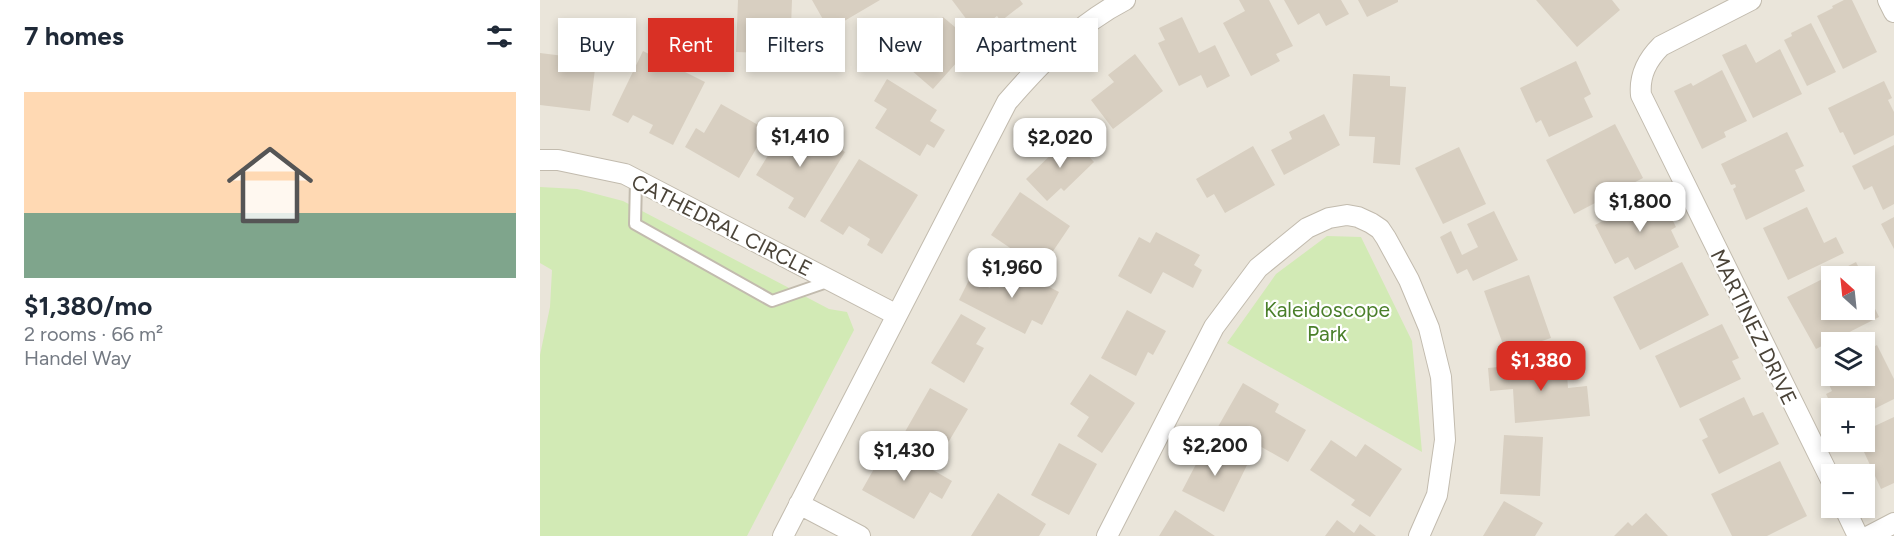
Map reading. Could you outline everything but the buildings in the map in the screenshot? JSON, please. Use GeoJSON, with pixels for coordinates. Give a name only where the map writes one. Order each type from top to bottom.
{"type":"FeatureCollection","features":[{"type":"Feature","properties":{"kind":"street"},"geometry":{"type":"LineString","coordinates":[[788,535],[799,504],[1007,102],[1036,68],[1076,32],[1125,0]]}},
{"type":"Feature","properties":{"kind":"street"},"geometry":{"type":"LineString","coordinates":[[1888,0],[1894,12]]}},
{"type":"Feature","properties":{"kind":"street","name":"MARTINEZ DRIVE"},"geometry":{"type":"LineString","coordinates":[[1747,1],[1662,46],[1651,57],[1643,72],[1640,88],[1643,102],[1823,464]]}},
{"type":"Feature","properties":{"kind":"street","name":"CATHEDRAL CIRCLE"},"geometry":{"type":"LineString","coordinates":[[540,159],[588,165],[625,174],[897,315]]}},
{"type":"Feature","properties":{"kind":"street"},"geometry":{"type":"LineString","coordinates":[[1107,536],[1214,327],[1258,268],[1307,228],[1329,218],[1347,215],[1371,223],[1380,229],[1386,238],[1409,280],[1429,328],[1440,369],[1445,440],[1437,495],[1419,536]]}},
{"type":"Feature","properties":{"kind":"street"},"geometry":{"type":"LineString","coordinates":[[799,504],[860,536]]}},
{"type":"Feature","properties":{"kind":"street"},"geometry":{"type":"LineString","coordinates":[[1849,518],[1858,536]]}},
{"type":"Feature","properties":{"kind":"street"},"geometry":{"type":"LineString","coordinates":[[1869,536],[1894,523]]}},
{"type":"Feature","properties":{"kind":"lane"},"geometry":{"type":"LineString","coordinates":[[636,180],[635,224],[772,301],[830,281]]}},
{"type":"Feature","properties":{"kind":"shaded area"},"geometry":{"type":"Polygon","coordinates":[[[540,0],[1894,0],[1894,536],[540,536],[540,0]]]}},
{"type":"Feature","properties":{"kind":"green space"},"geometry":{"type":"Polygon","coordinates":[[[540,187],[577,189],[623,201],[829,309],[847,312],[854,330],[747,536],[540,536],[540,355],[550,307],[552,270],[540,263],[540,187]]]}},
{"type":"Feature","properties":{"kind":"green space","name":"Kaleidoscope Park"},"geometry":{"type":"Polygon","coordinates":[[[1327,236],[1361,237],[1412,341],[1422,452],[1227,343],[1276,274],[1327,236]]]}}]}
